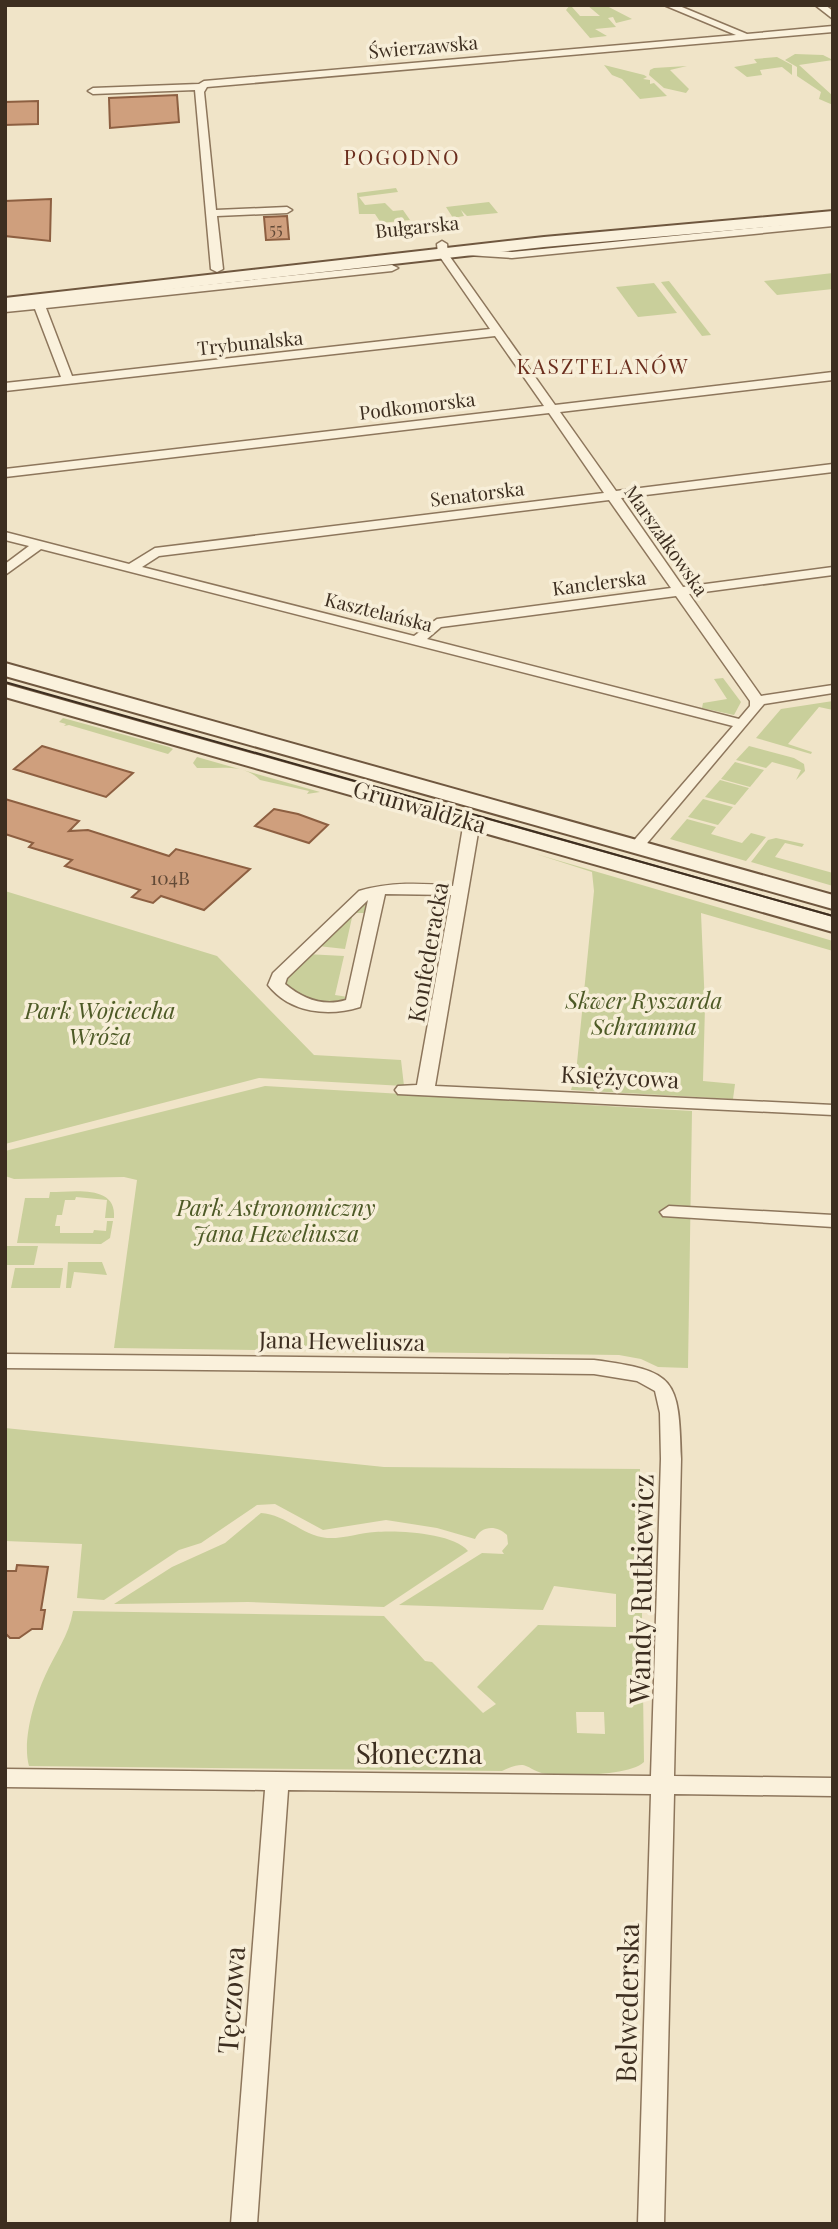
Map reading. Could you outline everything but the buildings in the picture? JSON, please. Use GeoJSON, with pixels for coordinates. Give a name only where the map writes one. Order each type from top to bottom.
{"type":"FeatureCollection","features":[{"type":"Feature","properties":{"kind":"street"},"geometry":{"type":"LineString","coordinates":[[668,5],[746,37]]}},
{"type":"Feature","properties":{"kind":"street"},"geometry":{"type":"LineString","coordinates":[[819,5],[833,16]]}},
{"type":"Feature","properties":{"kind":"street","name":"Świerzawska"},"geometry":{"type":"LineString","coordinates":[[93,91],[200,87],[220,80],[833,29]]}},
{"type":"Feature","properties":{"kind":"street"},"geometry":{"type":"LineString","coordinates":[[814,37],[833,40]]}},
{"type":"Feature","properties":{"kind":"street"},"geometry":{"type":"LineString","coordinates":[[694,47],[783,40]]}},
{"type":"Feature","properties":{"kind":"street"},"geometry":{"type":"LineString","coordinates":[[558,58],[664,50]]}},
{"type":"Feature","properties":{"kind":"street"},"geometry":{"type":"LineString","coordinates":[[200,87],[216,269]]}},
{"type":"Feature","properties":{"kind":"street","name":"Bułgarska"},"geometry":{"type":"LineString","coordinates":[[5,290],[443,249],[833,206]]}},
{"type":"Feature","properties":{"kind":"street"},"geometry":{"type":"LineString","coordinates":[[212,213],[287,210]]}},
{"type":"Feature","properties":{"kind":"street","name":"Bułgarska"},"geometry":{"type":"LineString","coordinates":[[465,251],[833,216]]}},
{"type":"Feature","properties":{"kind":"street","name":"Bułgarska"},"geometry":{"type":"LineString","coordinates":[[5,309],[364,267],[443,249],[512,255],[833,223]]}},
{"type":"Feature","properties":{"kind":"street","name":"Marszałkowska"},"geometry":{"type":"LineString","coordinates":[[443,249],[498,332],[757,701]]}},
{"type":"Feature","properties":{"kind":"street","name":"Bułgarska"},"geometry":{"type":"LineString","coordinates":[[5,303],[364,267],[392,268]]}},
{"type":"Feature","properties":{"kind":"street"},"geometry":{"type":"LineString","coordinates":[[39,305],[68,380]]}},
{"type":"Feature","properties":{"kind":"street","name":"Trybunalska"},"geometry":{"type":"LineString","coordinates":[[5,387],[498,332]]}},
{"type":"Feature","properties":{"kind":"street","name":"Podkomorska"},"geometry":{"type":"LineString","coordinates":[[5,473],[833,376]]}},
{"type":"Feature","properties":{"kind":"street","name":"Senatorska"},"geometry":{"type":"LineString","coordinates":[[131,568],[155,552],[833,468]]}},
{"type":"Feature","properties":{"kind":"street","name":"Kasztelańska"},"geometry":{"type":"LineString","coordinates":[[5,536],[743,724]]}},
{"type":"Feature","properties":{"kind":"street"},"geometry":{"type":"LineString","coordinates":[[5,570],[38,545]]}},
{"type":"Feature","properties":{"kind":"street","name":"Kanclerska"},"geometry":{"type":"LineString","coordinates":[[418,640],[437,623],[833,571]]}},
{"type":"Feature","properties":{"kind":"street","name":"Grunwaldzka"},"geometry":{"type":"LineString","coordinates":[[5,669],[833,902]]}},
{"type":"Feature","properties":{"kind":"street"},"geometry":{"type":"LineString","coordinates":[[622,864],[743,724],[757,707],[757,701],[833,689]]}},
{"type":"Feature","properties":{"kind":"street","name":"Grunwaldzka"},"geometry":{"type":"LineString","coordinates":[[5,691],[833,925]]}},
{"type":"Feature","properties":{"kind":"street"},"geometry":{"type":"LineString","coordinates":[[522,835],[538,817]]}},
{"type":"Feature","properties":{"kind":"street","name":"Konfederacka"},"geometry":{"type":"LineString","coordinates":[[425,1091],[472,821]]}},
{"type":"Feature","properties":{"kind":"street"},"geometry":{"type":"LineString","coordinates":[[378,889],[354,1003],[343,1007],[305,1005],[296,1002],[276,985],[279,976],[365,894],[378,889],[395,887],[461,891]]}},
{"type":"Feature","properties":{"kind":"street","name":"Księżycowa"},"geometry":{"type":"LineString","coordinates":[[404,1090],[833,1110]]}},
{"type":"Feature","properties":{"kind":"street"},"geometry":{"type":"LineString","coordinates":[[669,1212],[833,1221]]}},
{"type":"Feature","properties":{"kind":"street","name":"Jana Heweliusza"},"geometry":{"type":"LineString","coordinates":[[5,1361],[594,1367],[652,1377],[669,1396]]}},
{"type":"Feature","properties":{"kind":"street","name":"Wandy Rutkiewicz"},"geometry":{"type":"LineString","coordinates":[[663,1783],[669,1396]]}},
{"type":"Feature","properties":{"kind":"street","name":"Słoneczna"},"geometry":{"type":"LineString","coordinates":[[5,1778],[663,1783],[833,1787]]}},
{"type":"Feature","properties":{"kind":"street","name":"Tęczowa"},"geometry":{"type":"LineString","coordinates":[[244,2224],[277,1781]]}},
{"type":"Feature","properties":{"kind":"street","name":"Belwederska"},"geometry":{"type":"LineString","coordinates":[[651,2224],[663,1783]]}},
{"type":"Feature","properties":{"kind":"green space"},"geometry":{"type":"Polygon","coordinates":[[[570,5],[581,6],[572,7],[580,16],[600,16],[587,5],[605,5],[632,19],[616,23],[613,17],[608,18],[616,27],[595,29],[607,36],[590,38],[566,10],[570,5]]]}},
{"type":"Feature","properties":{"kind":"green space"},"geometry":{"type":"Polygon","coordinates":[[[795,54],[823,55],[833,60],[799,65],[833,96],[833,105],[819,99],[821,92],[797,76],[797,67],[785,60],[795,54]]]}},
{"type":"Feature","properties":{"kind":"green space"},"geometry":{"type":"Polygon","coordinates":[[[777,57],[792,65],[792,75],[782,67],[760,70],[762,75],[747,77],[734,67],[757,63],[754,59],[777,57]]]}},
{"type":"Feature","properties":{"kind":"green space"},"geometry":{"type":"Polygon","coordinates":[[[604,65],[644,75],[647,77],[643,79],[650,80],[650,84],[654,83],[667,96],[640,99],[622,79],[612,75],[604,65]]]}},
{"type":"Feature","properties":{"kind":"green space"},"geometry":{"type":"Polygon","coordinates":[[[687,66],[670,70],[689,89],[686,93],[664,88],[649,75],[654,68],[687,66]]]}},
{"type":"Feature","properties":{"kind":"green space"},"geometry":{"type":"Polygon","coordinates":[[[396,188],[398,192],[359,197],[365,205],[385,203],[393,211],[403,210],[410,220],[381,223],[375,214],[359,214],[357,193],[396,188]]]}},
{"type":"Feature","properties":{"kind":"green space"},"geometry":{"type":"Polygon","coordinates":[[[489,202],[498,213],[467,216],[461,210],[464,216],[453,218],[446,207],[489,202]]]}},
{"type":"Feature","properties":{"kind":"green space"},"geometry":{"type":"Polygon","coordinates":[[[833,273],[833,289],[777,295],[764,281],[833,273]]]}},
{"type":"Feature","properties":{"kind":"green space"},"geometry":{"type":"Polygon","coordinates":[[[669,281],[711,335],[702,336],[661,282],[669,281]]]}},
{"type":"Feature","properties":{"kind":"green space"},"geometry":{"type":"Polygon","coordinates":[[[654,283],[677,313],[638,317],[616,287],[654,283]]]}},
{"type":"Feature","properties":{"kind":"green space"},"geometry":{"type":"Polygon","coordinates":[[[723,678],[741,702],[734,715],[702,708],[703,703],[727,699],[714,679],[723,678]]]}},
{"type":"Feature","properties":{"kind":"green space"},"geometry":{"type":"Polygon","coordinates":[[[833,701],[833,710],[819,707],[788,744],[812,752],[811,754],[756,738],[781,709],[833,701]]]}},
{"type":"Feature","properties":{"kind":"green space"},"geometry":{"type":"Polygon","coordinates":[[[63,718],[173,749],[168,754],[69,725],[64,726],[66,724],[59,722],[63,718]]]}},
{"type":"Feature","properties":{"kind":"green space"},"geometry":{"type":"Polygon","coordinates":[[[749,746],[794,758],[804,764],[805,771],[796,780],[801,770],[772,762],[766,768],[736,760],[749,746]]]}},
{"type":"Feature","properties":{"kind":"green space"},"geometry":{"type":"Polygon","coordinates":[[[197,757],[320,792],[307,794],[309,791],[260,780],[239,769],[197,768],[193,763],[197,757]]]}},
{"type":"Feature","properties":{"kind":"green space"},"geometry":{"type":"Polygon","coordinates":[[[735,762],[764,770],[750,787],[721,779],[735,762]]]}},
{"type":"Feature","properties":{"kind":"green space"},"geometry":{"type":"Polygon","coordinates":[[[720,780],[749,788],[735,805],[705,797],[720,780]]]}},
{"type":"Feature","properties":{"kind":"green space"},"geometry":{"type":"Polygon","coordinates":[[[703,799],[733,807],[718,825],[688,817],[703,799]]]}},
{"type":"Feature","properties":{"kind":"green space"},"geometry":{"type":"Polygon","coordinates":[[[687,819],[716,827],[711,834],[742,843],[751,833],[766,837],[746,861],[670,839],[687,819]]]}},
{"type":"Feature","properties":{"kind":"green space"},"geometry":{"type":"Polygon","coordinates":[[[776,838],[804,844],[802,847],[785,843],[775,857],[833,873],[833,886],[751,862],[768,840],[776,838]]]}},
{"type":"Feature","properties":{"kind":"green space","name":"Skwer Ryszarda Schramma"},"geometry":{"type":"Polygon","coordinates":[[[536,854],[833,941],[833,951],[701,913],[705,1007],[703,1081],[735,1084],[733,1099],[571,1090],[576,1073],[594,891],[592,872],[536,854]]]}},
{"type":"Feature","properties":{"kind":"green space","name":"Park Wojciecha Wróża"},"geometry":{"type":"Polygon","coordinates":[[[5,891],[217,956],[314,1055],[401,1060],[404,1086],[259,1078],[5,1144],[5,891]]]}},
{"type":"Feature","properties":{"kind":"green space"},"geometry":{"type":"Polygon","coordinates":[[[363,899],[368,901],[366,913],[353,913],[345,949],[318,946],[317,943],[363,899]]]}},
{"type":"Feature","properties":{"kind":"green space"},"geometry":{"type":"Polygon","coordinates":[[[306,954],[344,956],[335,995],[348,997],[336,1003],[296,999],[281,979],[306,954]]]}},
{"type":"Feature","properties":{"kind":"green space","name":"Park Astronomiczny Jana Heweliusza"},"geometry":{"type":"Polygon","coordinates":[[[265,1086],[692,1111],[688,1368],[658,1367],[641,1359],[619,1355],[114,1348],[137,1180],[124,1177],[14,1179],[5,1176],[5,1151],[265,1086]]]}},
{"type":"Feature","properties":{"kind":"green space"},"geometry":{"type":"Polygon","coordinates":[[[50,1192],[92,1192],[109,1200],[114,1218],[105,1218],[107,1200],[76,1197],[75,1200],[65,1200],[62,1215],[57,1215],[55,1226],[60,1226],[60,1233],[93,1233],[94,1230],[106,1231],[107,1221],[113,1221],[110,1238],[101,1244],[17,1243],[25,1198],[49,1198],[50,1192]]]}},
{"type":"Feature","properties":{"kind":"green space"},"geometry":{"type":"Polygon","coordinates":[[[5,1246],[38,1246],[34,1265],[5,1265],[5,1246]]]}},
{"type":"Feature","properties":{"kind":"green space"},"geometry":{"type":"Polygon","coordinates":[[[68,1262],[102,1262],[107,1275],[74,1272],[71,1288],[66,1288],[68,1262]]]}},
{"type":"Feature","properties":{"kind":"green space"},"geometry":{"type":"Polygon","coordinates":[[[15,1268],[63,1268],[60,1288],[11,1288],[15,1268]]]}},
{"type":"Feature","properties":{"kind":"green space"},"geometry":{"type":"Polygon","coordinates":[[[5,1428],[384,1467],[640,1469],[644,1762],[626,1770],[570,1775],[548,1774],[523,1765],[502,1771],[29,1766],[27,1745],[33,1708],[73,1611],[384,1616],[425,1661],[432,1662],[483,1713],[496,1704],[477,1687],[538,1625],[616,1627],[616,1594],[554,1586],[543,1610],[399,1605],[482,1553],[504,1554],[502,1551],[508,1544],[507,1535],[499,1529],[490,1528],[481,1531],[475,1539],[437,1528],[386,1520],[323,1530],[275,1504],[257,1505],[201,1543],[179,1550],[104,1600],[77,1598],[82,1544],[5,1541],[5,1428]],[[576,1712],[577,1733],[605,1734],[604,1712],[576,1712]]]}},
{"type":"Feature","properties":{"kind":"green space"},"geometry":{"type":"Polygon","coordinates":[[[261,1513],[278,1517],[310,1533],[327,1538],[375,1532],[411,1532],[451,1540],[468,1551],[384,1607],[248,1602],[114,1604],[172,1567],[225,1543],[261,1513]]]}},
{"type":"Feature","properties":{"kind":"tram line"},"geometry":{"type":"LineString","coordinates":[[5,682],[833,916]]}},
{"type":"Feature","properties":{"kind":"district","name":"POGODNO"},"geometry":{"type":"Point","coordinates":[402,156]}},
{"type":"Feature","properties":{"kind":"district","name":"KASZTELANÓW"},"geometry":{"type":"Point","coordinates":[603,365]}}]}
